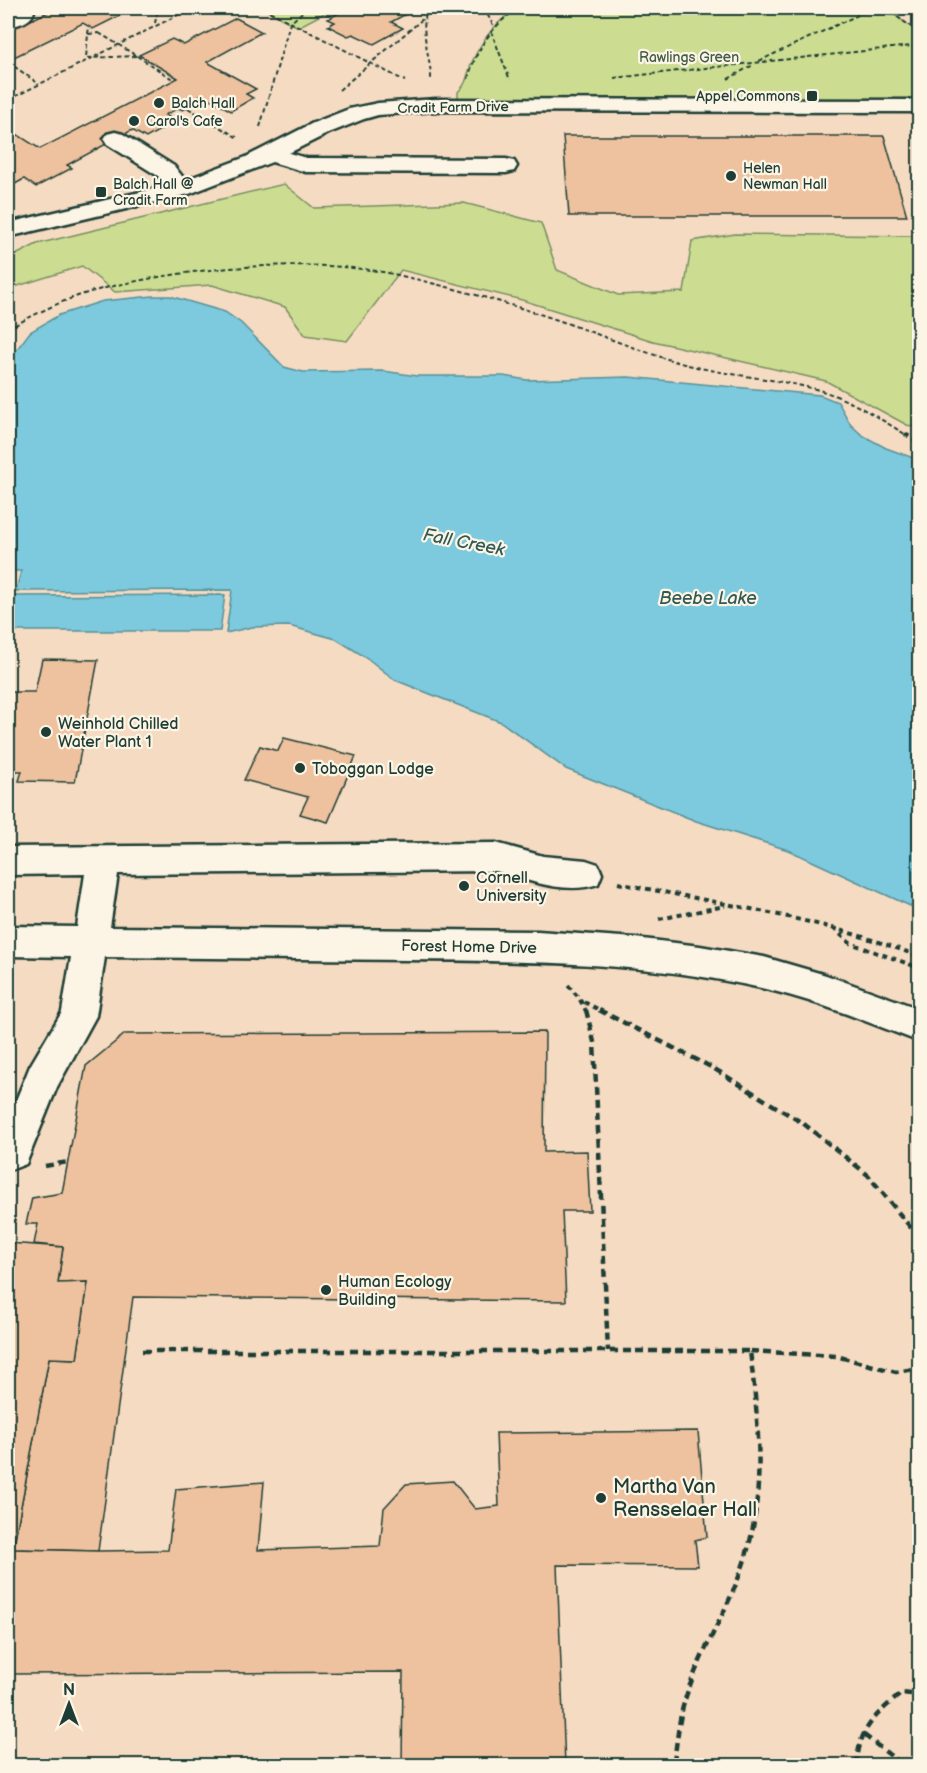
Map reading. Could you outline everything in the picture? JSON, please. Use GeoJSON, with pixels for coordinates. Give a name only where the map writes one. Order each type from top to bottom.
{"type":"FeatureCollection","features":[{"type":"Feature","properties":{"kind":"street"},"geometry":{"type":"LineString","coordinates":[[8,21],[24,14],[24,8]]}},
{"type":"Feature","properties":{"kind":"street","name":"Cradit Farm Drive"},"geometry":{"type":"LineString","coordinates":[[8,230],[181,189],[274,153],[341,119],[367,111],[436,105],[920,106]]}},
{"type":"Feature","properties":{"kind":"street"},"geometry":{"type":"LineString","coordinates":[[115,139],[166,171],[181,189]]}},
{"type":"Feature","properties":{"kind":"street"},"geometry":{"type":"LineString","coordinates":[[274,153],[293,163],[306,165],[506,166]]}},
{"type":"Feature","properties":{"kind":"street"},"geometry":{"type":"LineString","coordinates":[[8,861],[496,857],[543,870],[586,874]]}},
{"type":"Feature","properties":{"kind":"street"},"geometry":{"type":"LineString","coordinates":[[14,1151],[43,1078],[79,1016],[104,860]]}},
{"type":"Feature","properties":{"kind":"street","name":"Forest Home Drive"},"geometry":{"type":"LineString","coordinates":[[8,941],[538,946],[614,951],[729,967],[794,981],[920,1026]]}},
{"type":"Feature","properties":{"kind":"path"},"geometry":{"type":"LineString","coordinates":[[155,24],[158,8]]}},
{"type":"Feature","properties":{"kind":"path"},"geometry":{"type":"LineString","coordinates":[[8,100],[86,58],[192,8]]}},
{"type":"Feature","properties":{"kind":"path"},"geometry":{"type":"LineString","coordinates":[[262,8],[406,82]]}},
{"type":"Feature","properties":{"kind":"path"},"geometry":{"type":"LineString","coordinates":[[260,129],[290,23],[307,8]]}},
{"type":"Feature","properties":{"kind":"path"},"geometry":{"type":"LineString","coordinates":[[428,86],[433,68],[425,44],[423,27],[429,8]]}},
{"type":"Feature","properties":{"kind":"path"},"geometry":{"type":"LineString","coordinates":[[484,8],[513,88]]}},
{"type":"Feature","properties":{"kind":"path"},"geometry":{"type":"LineString","coordinates":[[466,84],[471,65],[492,29],[518,8]]}},
{"type":"Feature","properties":{"kind":"path"},"geometry":{"type":"LineString","coordinates":[[717,106],[716,92],[719,85],[755,64],[873,8]]}},
{"type":"Feature","properties":{"kind":"path"},"geometry":{"type":"LineString","coordinates":[[885,8],[920,33]]}},
{"type":"Feature","properties":{"kind":"path"},"geometry":{"type":"LineString","coordinates":[[338,91],[425,16]]}},
{"type":"Feature","properties":{"kind":"path"},"geometry":{"type":"LineString","coordinates":[[86,58],[89,27]]}},
{"type":"Feature","properties":{"kind":"path"},"geometry":{"type":"LineString","coordinates":[[88,34],[99,33],[174,80]]}},
{"type":"Feature","properties":{"kind":"path"},"geometry":{"type":"LineString","coordinates":[[605,79],[920,45]]}},
{"type":"Feature","properties":{"kind":"path"},"geometry":{"type":"LineString","coordinates":[[86,58],[137,56]]}},
{"type":"Feature","properties":{"kind":"path"},"geometry":{"type":"LineString","coordinates":[[8,62],[39,84]]}},
{"type":"Feature","properties":{"kind":"path"},"geometry":{"type":"LineString","coordinates":[[188,108],[239,139]]}},
{"type":"Feature","properties":{"kind":"path"},"geometry":{"type":"LineString","coordinates":[[8,329],[36,313],[93,291],[164,277],[249,267],[283,266],[318,266],[392,274],[530,311],[633,349],[677,362],[741,377],[812,388],[854,403],[920,443]]}},
{"type":"Feature","properties":{"kind":"path"},"geometry":{"type":"LineString","coordinates":[[586,874],[625,885],[830,926],[875,939],[920,957]]}},
{"type":"Feature","properties":{"kind":"path"},"geometry":{"type":"LineString","coordinates":[[657,920],[729,906]]}},
{"type":"Feature","properties":{"kind":"path"},"geometry":{"type":"LineString","coordinates":[[830,926],[850,943],[920,968]]}},
{"type":"Feature","properties":{"kind":"path"},"geometry":{"type":"LineString","coordinates":[[561,979],[584,1002],[713,1068],[804,1124],[868,1175],[920,1239]]}},
{"type":"Feature","properties":{"kind":"path"},"geometry":{"type":"LineString","coordinates":[[584,1002],[590,1017],[594,1042],[608,1351]]}},
{"type":"Feature","properties":{"kind":"path"},"geometry":{"type":"LineString","coordinates":[[142,1351],[750,1351],[836,1356],[896,1372],[920,1368]]}},
{"type":"Feature","properties":{"kind":"path"},"geometry":{"type":"LineString","coordinates":[[674,1766],[684,1704],[705,1651],[738,1580],[754,1519],[759,1437],[750,1351]]}},
{"type":"Feature","properties":{"kind":"path"},"geometry":{"type":"LineString","coordinates":[[857,1766],[856,1752],[870,1719],[902,1693],[920,1695]]}},
{"type":"Feature","properties":{"kind":"path"},"geometry":{"type":"LineString","coordinates":[[864,1735],[904,1766]]}},
{"type":"Feature","properties":{"kind":"shaded area","name":"Cornell University"},"geometry":{"type":"Polygon","coordinates":[[[8,8],[919,8],[919,1765],[8,1765],[8,8]]]}},
{"type":"Feature","properties":{"kind":"green space"},"geometry":{"type":"Polygon","coordinates":[[[262,8],[334,8],[298,27],[262,8]]]}},
{"type":"Feature","properties":{"kind":"green space","name":"Rawlings Green"},"geometry":{"type":"Polygon","coordinates":[[[518,8],[885,8],[919,33],[919,106],[458,105],[458,92],[466,81],[480,46],[497,25],[518,8]]]}},
{"type":"Feature","properties":{"kind":"green space"},"geometry":{"type":"Polygon","coordinates":[[[284,184],[314,208],[464,203],[541,223],[557,270],[618,295],[684,292],[692,241],[735,234],[919,236],[919,428],[907,425],[826,381],[653,341],[522,300],[401,270],[347,341],[305,335],[285,307],[212,285],[115,292],[82,266],[8,289],[8,259],[37,244],[284,184]]]}},
{"type":"Feature","properties":{"kind":"water","name":"Beebe Lake"},"geometry":{"type":"Polygon","coordinates":[[[170,296],[225,312],[241,323],[284,367],[303,372],[383,371],[417,376],[503,376],[527,380],[628,377],[820,395],[838,402],[851,425],[862,435],[886,448],[919,460],[919,910],[788,850],[696,821],[566,769],[501,722],[395,680],[367,658],[336,639],[289,626],[252,627],[226,633],[232,590],[16,591],[21,571],[8,571],[8,361],[30,332],[59,315],[103,301],[170,296]]]}},
{"type":"Feature","properties":{"kind":"water"},"geometry":{"type":"Polygon","coordinates":[[[225,595],[220,631],[8,631],[8,596],[225,595]]]}},
{"type":"Feature","properties":{"kind":"building"},"geometry":{"type":"Polygon","coordinates":[[[56,8],[115,8],[125,13],[93,29],[83,23],[8,60],[8,31],[56,8]]]}},
{"type":"Feature","properties":{"kind":"building"},"geometry":{"type":"Polygon","coordinates":[[[348,8],[417,8],[391,22],[403,28],[374,44],[353,34],[348,36],[328,26],[335,22],[328,19],[348,8]]]}},
{"type":"Feature","properties":{"kind":"building","name":"Balch Hall"},"geometry":{"type":"Polygon","coordinates":[[[236,18],[262,32],[207,62],[256,89],[246,94],[253,98],[231,111],[202,94],[188,102],[193,105],[183,110],[178,108],[165,115],[176,121],[146,138],[132,130],[67,165],[72,168],[36,187],[24,179],[8,188],[8,136],[15,133],[40,149],[178,78],[139,55],[172,39],[184,45],[236,18]]]}},
{"type":"Feature","properties":{"kind":"building","name":"Helen Newman Hall"},"geometry":{"type":"Polygon","coordinates":[[[563,136],[884,136],[907,216],[569,216],[563,136]]]}},
{"type":"Feature","properties":{"kind":"building","name":"Weinhold Chilled Water Plant 1"},"geometry":{"type":"Polygon","coordinates":[[[42,659],[98,660],[75,782],[19,781],[22,771],[8,771],[8,692],[35,692],[42,659]]]}},
{"type":"Feature","properties":{"kind":"building","name":"Toboggan Lodge"},"geometry":{"type":"Polygon","coordinates":[[[284,738],[356,756],[328,822],[300,814],[308,797],[244,780],[260,746],[278,751],[284,738]]]}},
{"type":"Feature","properties":{"kind":"building","name":"Human Ecology Building"},"geometry":{"type":"Polygon","coordinates":[[[545,1032],[544,1152],[587,1151],[590,1211],[562,1211],[566,1301],[133,1297],[98,1551],[13,1549],[49,1358],[77,1359],[88,1282],[58,1283],[63,1247],[34,1244],[38,1224],[26,1224],[32,1198],[62,1193],[86,1066],[125,1034],[545,1032]]]}},
{"type":"Feature","properties":{"kind":"building","name":"Martha Van Rensselaer Hall"},"geometry":{"type":"Polygon","coordinates":[[[8,1243],[63,1247],[58,1283],[88,1282],[77,1359],[49,1358],[13,1549],[168,1550],[176,1489],[264,1482],[258,1550],[380,1546],[384,1508],[406,1484],[453,1481],[475,1509],[499,1506],[496,1433],[698,1431],[707,1537],[695,1540],[698,1566],[557,1565],[565,1766],[402,1766],[403,1672],[8,1674],[8,1243]]]}},
{"type":"Feature","properties":{"kind":"place","name":"Appel Commons"},"geometry":{"type":"Point","coordinates":[812,96]}},
{"type":"Feature","properties":{"kind":"place","name":"Balch Hall"},"geometry":{"type":"Point","coordinates":[159,103]}},
{"type":"Feature","properties":{"kind":"place","name":"Carol's Cafe"},"geometry":{"type":"Point","coordinates":[134,121]}},
{"type":"Feature","properties":{"kind":"place","name":"Helen Newman Hall"},"geometry":{"type":"Point","coordinates":[731,176]}},
{"type":"Feature","properties":{"kind":"place","name":"Balch Hall @ Cradit Farm"},"geometry":{"type":"Point","coordinates":[101,192]}},
{"type":"Feature","properties":{"kind":"place","name":"Weinhold Chilled Water Plant 1"},"geometry":{"type":"Point","coordinates":[46,732]}},
{"type":"Feature","properties":{"kind":"place","name":"Toboggan Lodge"},"geometry":{"type":"Point","coordinates":[300,768]}},
{"type":"Feature","properties":{"kind":"place","name":"Cornell University"},"geometry":{"type":"Point","coordinates":[464,886]}},
{"type":"Feature","properties":{"kind":"place","name":"Human Ecology Building"},"geometry":{"type":"Point","coordinates":[326,1290]}},
{"type":"Feature","properties":{"kind":"place","name":"Martha Van Rensselaer Hall"},"geometry":{"type":"Point","coordinates":[601,1498]}},
{"type":"Feature","properties":{"kind":"water label","name":"Fall Creek"},"geometry":{"type":"Point","coordinates":[464,542]}}]}
